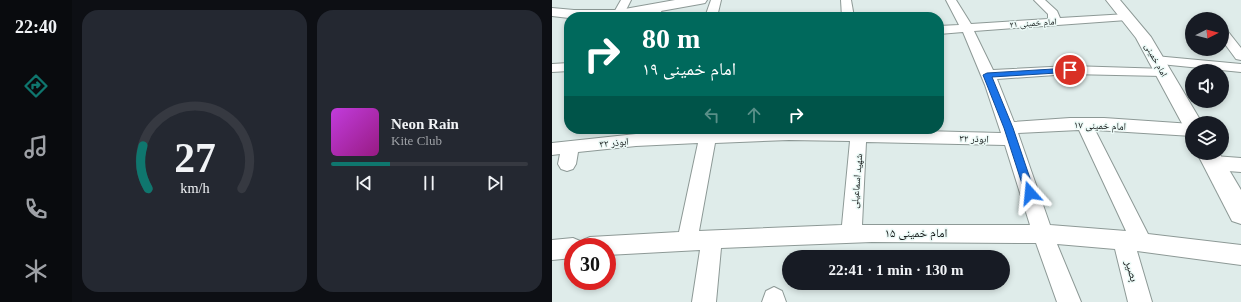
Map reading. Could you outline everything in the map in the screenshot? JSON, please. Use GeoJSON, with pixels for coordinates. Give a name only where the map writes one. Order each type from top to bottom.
{"type":"FeatureCollection","features":[{"type":"Feature","properties":{"kind":"main road"},"geometry":{"type":"LineString","coordinates":[[655,12],[700,0]]}},
{"type":"Feature","properties":{"kind":"main road","name":"امام خمینی"},"geometry":{"type":"LineString","coordinates":[[1113,0],[1143,37],[1187,116]]}},
{"type":"Feature","properties":{"kind":"main road"},"geometry":{"type":"LineString","coordinates":[[552,12],[564,13]]}},
{"type":"Feature","properties":{"kind":"main road"},"geometry":{"type":"LineString","coordinates":[[552,22],[564,23]]}},
{"type":"Feature","properties":{"kind":"main road"},"geometry":{"type":"LineString","coordinates":[[1212,160],[1241,213]]}},
{"type":"Feature","properties":{"kind":"street"},"geometry":{"type":"LineString","coordinates":[[619,12],[626,0]]}},
{"type":"Feature","properties":{"kind":"street"},"geometry":{"type":"LineString","coordinates":[[712,12],[716,0]]}},
{"type":"Feature","properties":{"kind":"street"},"geometry":{"type":"LineString","coordinates":[[846,0],[847,12]]}},
{"type":"Feature","properties":{"kind":"street"},"geometry":{"type":"LineString","coordinates":[[951,0],[968,28],[987,75],[1010,134],[1043,234],[1069,302]]}},
{"type":"Feature","properties":{"kind":"street"},"geometry":{"type":"LineString","coordinates":[[1039,0],[1064,24]]}},
{"type":"Feature","properties":{"kind":"street","name":"امام خمینی ۲۱"},"geometry":{"type":"LineString","coordinates":[[944,30],[968,28],[1020,29],[1127,17]]}},
{"type":"Feature","properties":{"kind":"street"},"geometry":{"type":"LineString","coordinates":[[1229,41],[1241,56]]}},
{"type":"Feature","properties":{"kind":"street"},"geometry":{"type":"LineString","coordinates":[[987,75],[1159,66],[1241,68]]}},
{"type":"Feature","properties":{"kind":"street"},"geometry":{"type":"LineString","coordinates":[[552,68],[564,67]]}},
{"type":"Feature","properties":{"kind":"street","name":"امام خمینی ۱۷"},"geometry":{"type":"LineString","coordinates":[[1010,134],[1084,124],[1185,130]]}},
{"type":"Feature","properties":{"kind":"street","name":"بصیر"},"geometry":{"type":"LineString","coordinates":[[1084,124],[1133,242],[1140,302]]}},
{"type":"Feature","properties":{"kind":"street","name":"ابوذر ۳۲"},"geometry":{"type":"LineString","coordinates":[[944,133],[1010,134]]}},
{"type":"Feature","properties":{"kind":"street","name":"ابوذر ۳۲"},"geometry":{"type":"LineString","coordinates":[[552,149],[699,134]]}},
{"type":"Feature","properties":{"kind":"street"},"geometry":{"type":"LineString","coordinates":[[687,241],[709,134]]}},
{"type":"Feature","properties":{"kind":"street","name":"شهید اسماعیلی"},"geometry":{"type":"LineString","coordinates":[[851,232],[860,134]]}},
{"type":"Feature","properties":{"kind":"street"},"geometry":{"type":"LineString","coordinates":[[566,164],[570,147]]}},
{"type":"Feature","properties":{"kind":"street"},"geometry":{"type":"LineString","coordinates":[[1220,160],[1241,165]]}},
{"type":"Feature","properties":{"kind":"street","name":"امام خمینی ۱۵"},"geometry":{"type":"LineString","coordinates":[[616,245],[851,232],[1043,234],[1133,242],[1241,255]]}},
{"type":"Feature","properties":{"kind":"street"},"geometry":{"type":"LineString","coordinates":[[704,302],[712,239]]}},
{"type":"Feature","properties":{"kind":"street"},"geometry":{"type":"LineString","coordinates":[[552,250],[564,249]]}},
{"type":"Feature","properties":{"kind":"route"},"geometry":{"type":"LineString","coordinates":[[1030,193],[1009,128],[987,75],[1070,70]]}}]}
